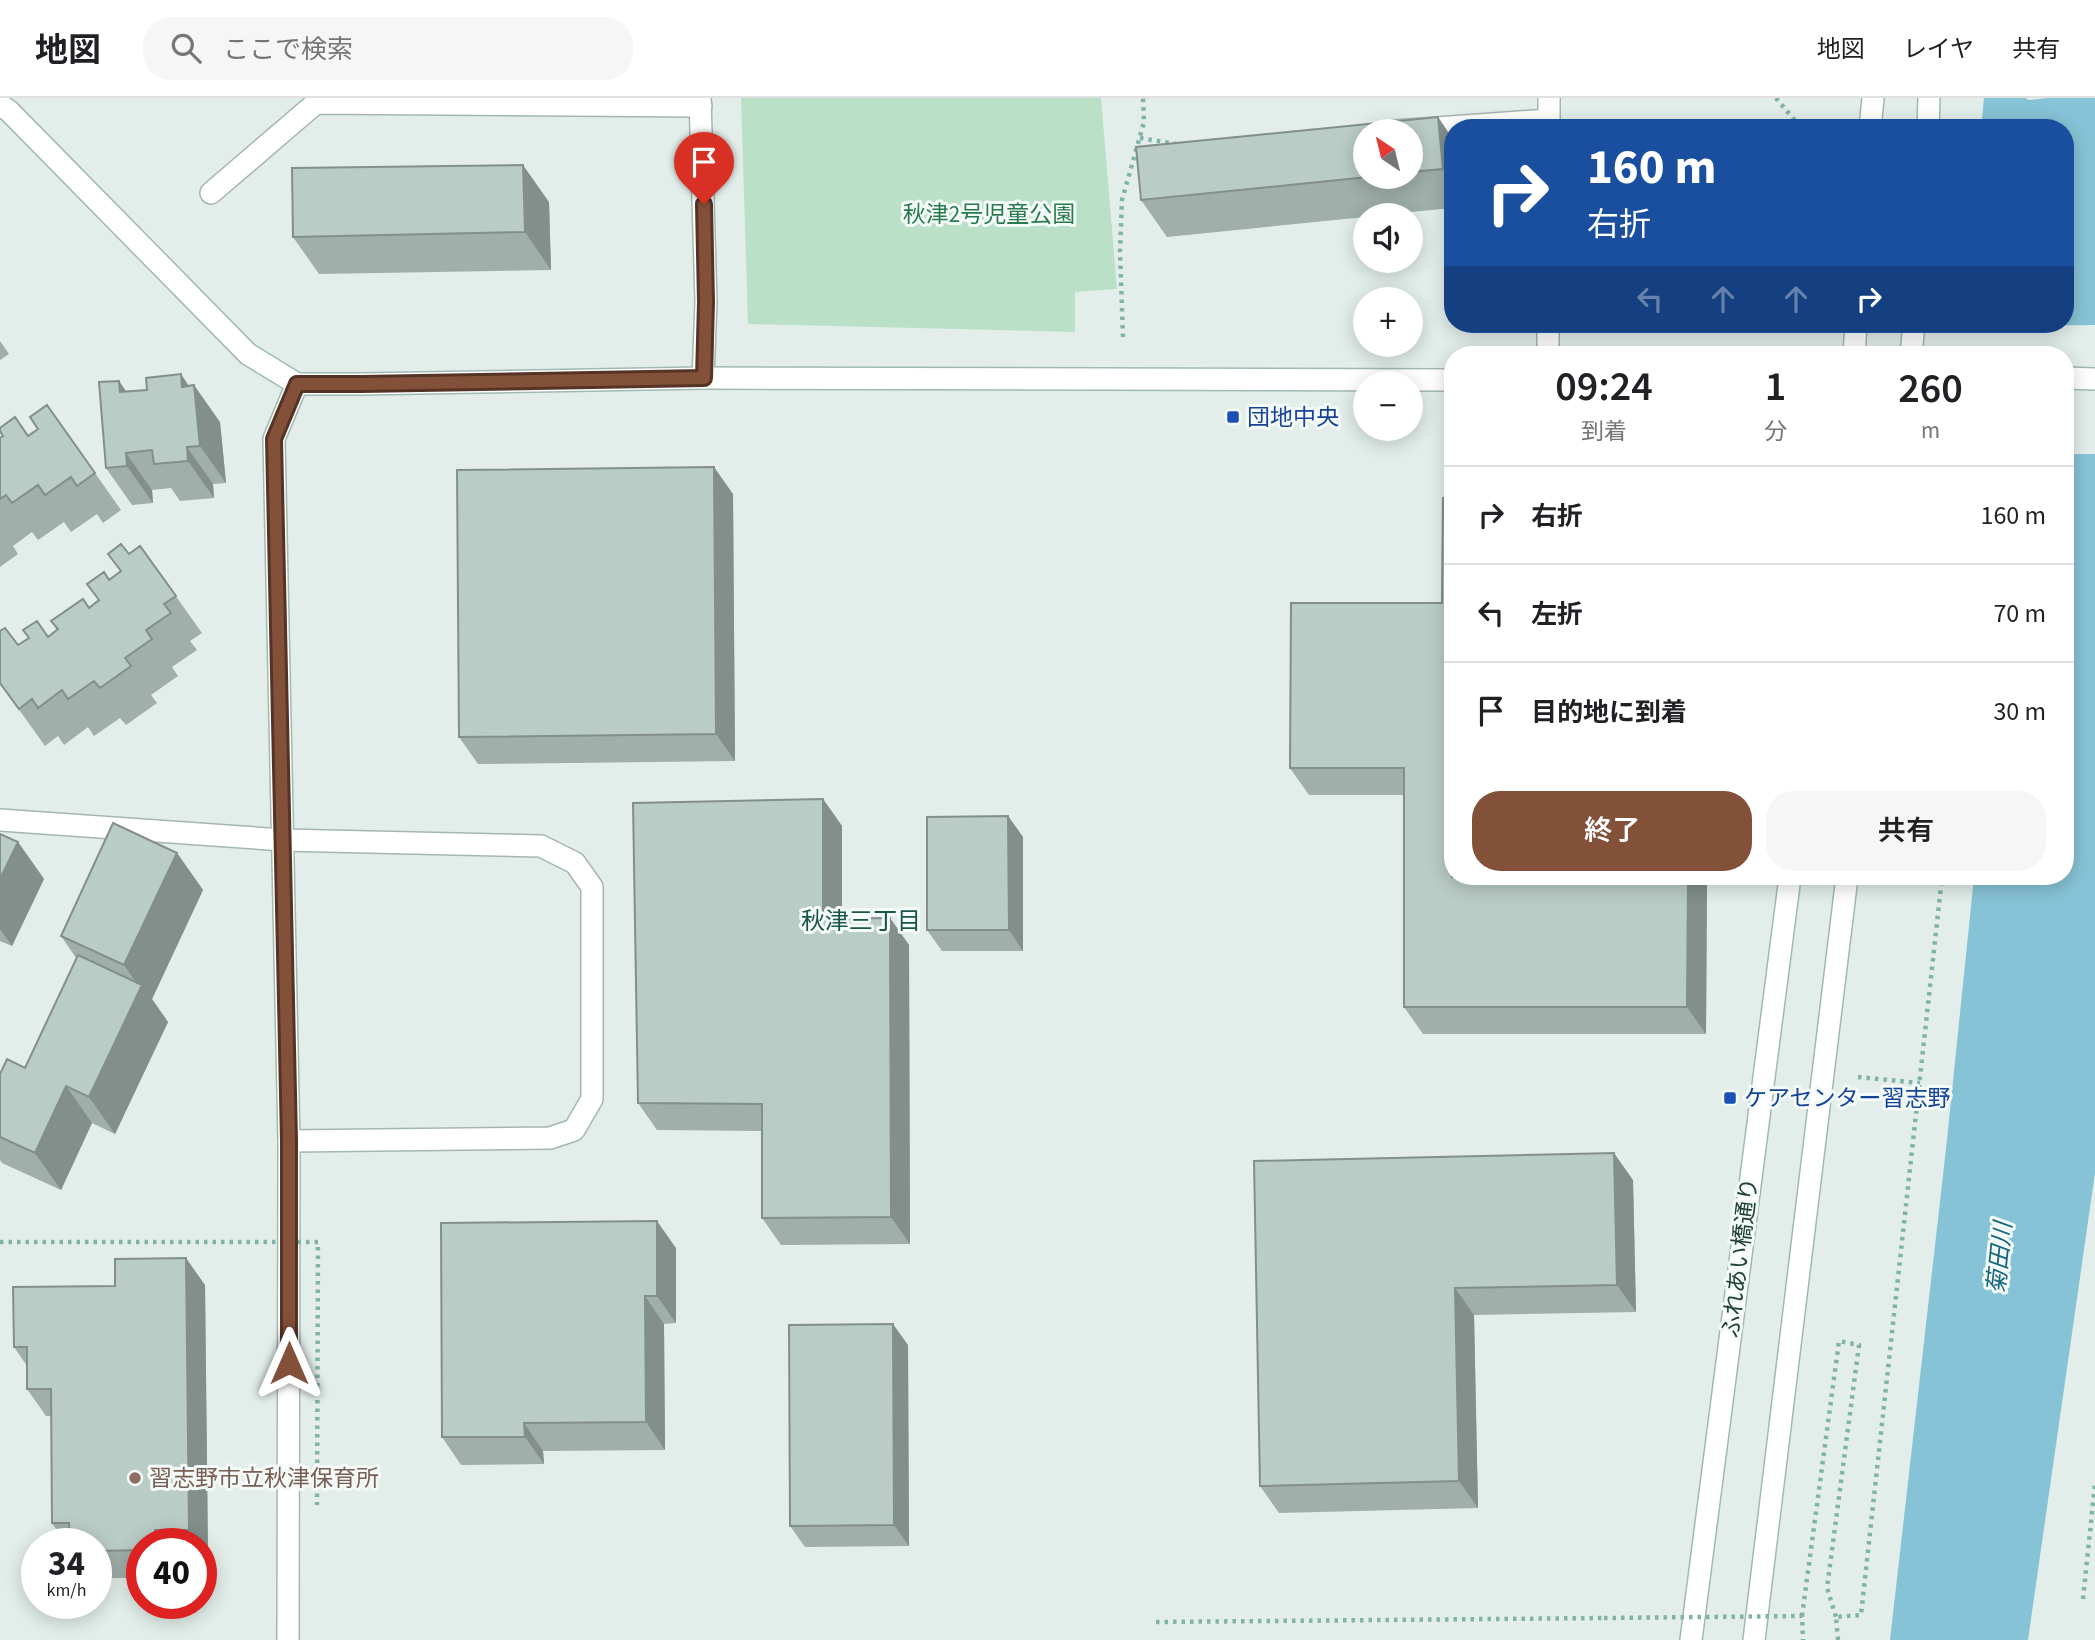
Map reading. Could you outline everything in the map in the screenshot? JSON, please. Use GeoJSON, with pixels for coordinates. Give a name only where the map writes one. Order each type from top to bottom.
{"type":"FeatureCollection","features":[{"type":"Feature","properties":{"kind":"street"},"geometry":{"type":"LineString","coordinates":[[1549,98],[1549,119]]}},
{"type":"Feature","properties":{"kind":"street"},"geometry":{"type":"LineString","coordinates":[[1871,119],[1873,98]]}},
{"type":"Feature","properties":{"kind":"street"},"geometry":{"type":"LineString","coordinates":[[1929,119],[1930,98]]}},
{"type":"Feature","properties":{"kind":"street"},"geometry":{"type":"LineString","coordinates":[[211,193],[316,103],[700,102],[706,302],[704,378]]}},
{"type":"Feature","properties":{"kind":"street"},"geometry":{"type":"LineString","coordinates":[[0,105],[248,354],[297,384],[704,378],[1444,380]]}},
{"type":"Feature","properties":{"kind":"street"},"geometry":{"type":"LineString","coordinates":[[1423,130],[1444,129]]}},
{"type":"Feature","properties":{"kind":"street"},"geometry":{"type":"LineString","coordinates":[[2074,378],[2095,379]]}},
{"type":"Feature","properties":{"kind":"street"},"geometry":{"type":"LineString","coordinates":[[288,1640],[289,1141],[274,439],[297,384]]}},
{"type":"Feature","properties":{"kind":"street"},"geometry":{"type":"LineString","coordinates":[[0,820],[283,840],[541,846],[575,863],[592,887],[592,1099],[574,1130],[550,1138],[289,1141]]}},
{"type":"Feature","properties":{"kind":"street","name":"ふれあい橋通り"},"geometry":{"type":"LineString","coordinates":[[1691,1640],[1789,885]]}},
{"type":"Feature","properties":{"kind":"street"},"geometry":{"type":"LineString","coordinates":[[1754,1640],[1846,885]]}},
{"type":"Feature","properties":{"kind":"path"},"geometry":{"type":"LineString","coordinates":[[1123,337],[1120,252],[1122,200],[1144,122],[1143,98]]}},
{"type":"Feature","properties":{"kind":"path"},"geometry":{"type":"LineString","coordinates":[[1776,98],[1794,119]]}},
{"type":"Feature","properties":{"kind":"path"},"geometry":{"type":"LineString","coordinates":[[1139,138],[1187,146]]}},
{"type":"Feature","properties":{"kind":"path"},"geometry":{"type":"LineString","coordinates":[[1836,1617],[1861,1615],[1941,885]]}},
{"type":"Feature","properties":{"kind":"path"},"geometry":{"type":"LineString","coordinates":[[1858,1077],[1920,1083]]}},
{"type":"Feature","properties":{"kind":"path"},"geometry":{"type":"LineString","coordinates":[[0,1242],[318,1242],[317,1505]]}},
{"type":"Feature","properties":{"kind":"path"},"geometry":{"type":"LineString","coordinates":[[1803,1640],[1802,1616],[1839,1341],[1859,1345],[1827,1588],[1836,1617],[1838,1640]]}},
{"type":"Feature","properties":{"kind":"path"},"geometry":{"type":"LineString","coordinates":[[2083,1599],[2095,1484]]}},
{"type":"Feature","properties":{"kind":"path"},"geometry":{"type":"LineString","coordinates":[[1156,1622],[1802,1616]]}},
{"type":"Feature","properties":{"kind":"green space","name":"秋津2号児童公園"},"geometry":{"type":"Polygon","coordinates":[[[741,98],[1101,98],[1117,289],[1075,292],[1075,332],[748,324],[741,98]]]}},
{"type":"Feature","properties":{"kind":"water","name":"菊田川"},"geometry":{"type":"Polygon","coordinates":[[[1831,98],[2095,98],[2095,1173],[2028,1640],[1890,1640],[1973,885],[2074,885],[2074,346],[2047,346],[2023,333],[2074,333],[2074,119],[1850,119],[1831,98]]]}},
{"type":"Feature","properties":{"kind":"pier"},"geometry":{"type":"Polygon","coordinates":[[[1830,98],[1984,98],[1982,119],[1845,119],[1830,102],[1830,98]]]}},
{"type":"Feature","properties":{"kind":"pier"},"geometry":{"type":"Polygon","coordinates":[[[2074,325],[2095,325],[2095,454],[2074,454],[2074,346],[2019,346],[2019,333],[2074,333],[2074,325]]]}},
{"type":"Feature","properties":{"kind":"building"},"geometry":{"type":"Polygon","coordinates":[[[1438,117],[1443,169],[1423,171],[1423,119],[1418,119],[1438,117]]]}},
{"type":"Feature","properties":{"kind":"building"},"geometry":{"type":"Polygon","coordinates":[[[1353,125],[1353,179],[1141,200],[1136,147],[1353,125]]]}},
{"type":"Feature","properties":{"kind":"building"},"geometry":{"type":"Polygon","coordinates":[[[523,165],[525,232],[293,237],[292,168],[523,165]]]}},
{"type":"Feature","properties":{"kind":"building"},"geometry":{"type":"Polygon","coordinates":[[[181,374],[182,387],[194,385],[200,446],[187,447],[188,461],[154,464],[152,450],[126,453],[127,466],[106,468],[99,382],[119,381],[120,392],[147,390],[146,378],[181,374]]]}},
{"type":"Feature","properties":{"kind":"building"},"geometry":{"type":"Polygon","coordinates":[[[47,405],[95,473],[77,486],[71,477],[45,495],[38,485],[12,503],[6,495],[0,499],[0,438],[3,436],[0,428],[15,417],[28,436],[38,429],[30,417],[47,405]]]}},
{"type":"Feature","properties":{"kind":"building"},"geometry":{"type":"Polygon","coordinates":[[[714,467],[716,734],[459,737],[457,470],[714,467]]]}},
{"type":"Feature","properties":{"kind":"building"},"geometry":{"type":"Polygon","coordinates":[[[1444,498],[1444,885],[1688,885],[1687,1007],[1404,1007],[1404,768],[1290,768],[1291,603],[1442,603],[1444,498]]]}},
{"type":"Feature","properties":{"kind":"building"},"geometry":{"type":"Polygon","coordinates":[[[121,544],[129,554],[140,546],[176,596],[164,604],[171,613],[146,630],[152,639],[125,658],[131,666],[100,688],[94,681],[68,699],[62,690],[38,708],[32,699],[19,709],[0,683],[0,631],[5,628],[18,645],[29,638],[23,630],[37,621],[48,637],[58,629],[51,621],[83,599],[89,608],[99,600],[87,584],[104,572],[109,580],[121,571],[108,554],[121,544]]]}},
{"type":"Feature","properties":{"kind":"building"},"geometry":{"type":"Polygon","coordinates":[[[823,799],[823,919],[890,918],[891,1217],[762,1218],[762,1104],[638,1103],[633,803],[823,799]]]}},
{"type":"Feature","properties":{"kind":"building"},"geometry":{"type":"Polygon","coordinates":[[[1008,816],[1009,930],[927,930],[927,817],[1008,816]]]}},
{"type":"Feature","properties":{"kind":"building"},"geometry":{"type":"Polygon","coordinates":[[[113,823],[177,853],[124,965],[61,936],[113,823]]]}},
{"type":"Feature","properties":{"kind":"building"},"geometry":{"type":"Polygon","coordinates":[[[0,834],[18,842],[0,879],[0,834]]]}},
{"type":"Feature","properties":{"kind":"building"},"geometry":{"type":"Polygon","coordinates":[[[78,955],[142,985],[89,1097],[66,1086],[35,1153],[0,1137],[0,1074],[7,1059],[25,1068],[78,955]]]}},
{"type":"Feature","properties":{"kind":"building"},"geometry":{"type":"Polygon","coordinates":[[[1614,1153],[1617,1285],[1455,1288],[1459,1481],[1260,1486],[1254,1161],[1614,1153]]]}},
{"type":"Feature","properties":{"kind":"building"},"geometry":{"type":"Polygon","coordinates":[[[657,1221],[657,1296],[645,1296],[646,1422],[524,1423],[525,1437],[442,1437],[441,1223],[657,1221]]]}},
{"type":"Feature","properties":{"kind":"building"},"geometry":{"type":"Polygon","coordinates":[[[186,1258],[189,1528],[126,1528],[126,1550],[112,1551],[112,1528],[69,1528],[69,1523],[52,1523],[51,1389],[27,1389],[27,1347],[14,1347],[13,1287],[115,1286],[115,1259],[186,1258]]]}},
{"type":"Feature","properties":{"kind":"building"},"geometry":{"type":"Polygon","coordinates":[[[893,1324],[894,1525],[790,1526],[789,1325],[893,1324]]]}},
{"type":"Feature","properties":{"kind":"place","name":"団地中央"},"geometry":{"type":"Point","coordinates":[1233,417]}},
{"type":"Feature","properties":{"kind":"place","name":"ケアセンター習志野"},"geometry":{"type":"Point","coordinates":[1730,1098]}},
{"type":"Feature","properties":{"kind":"place","name":"習志野市立秋津保育所"},"geometry":{"type":"Point","coordinates":[135,1478]}},
{"type":"Feature","properties":{"kind":"district","name":"秋津三丁目"},"geometry":{"type":"Point","coordinates":[861,921]}},
{"type":"Feature","properties":{"kind":"route"},"geometry":{"type":"LineString","coordinates":[[289,1363],[289,1141],[274,439],[297,384],[704,378],[704,204]]}}]}
